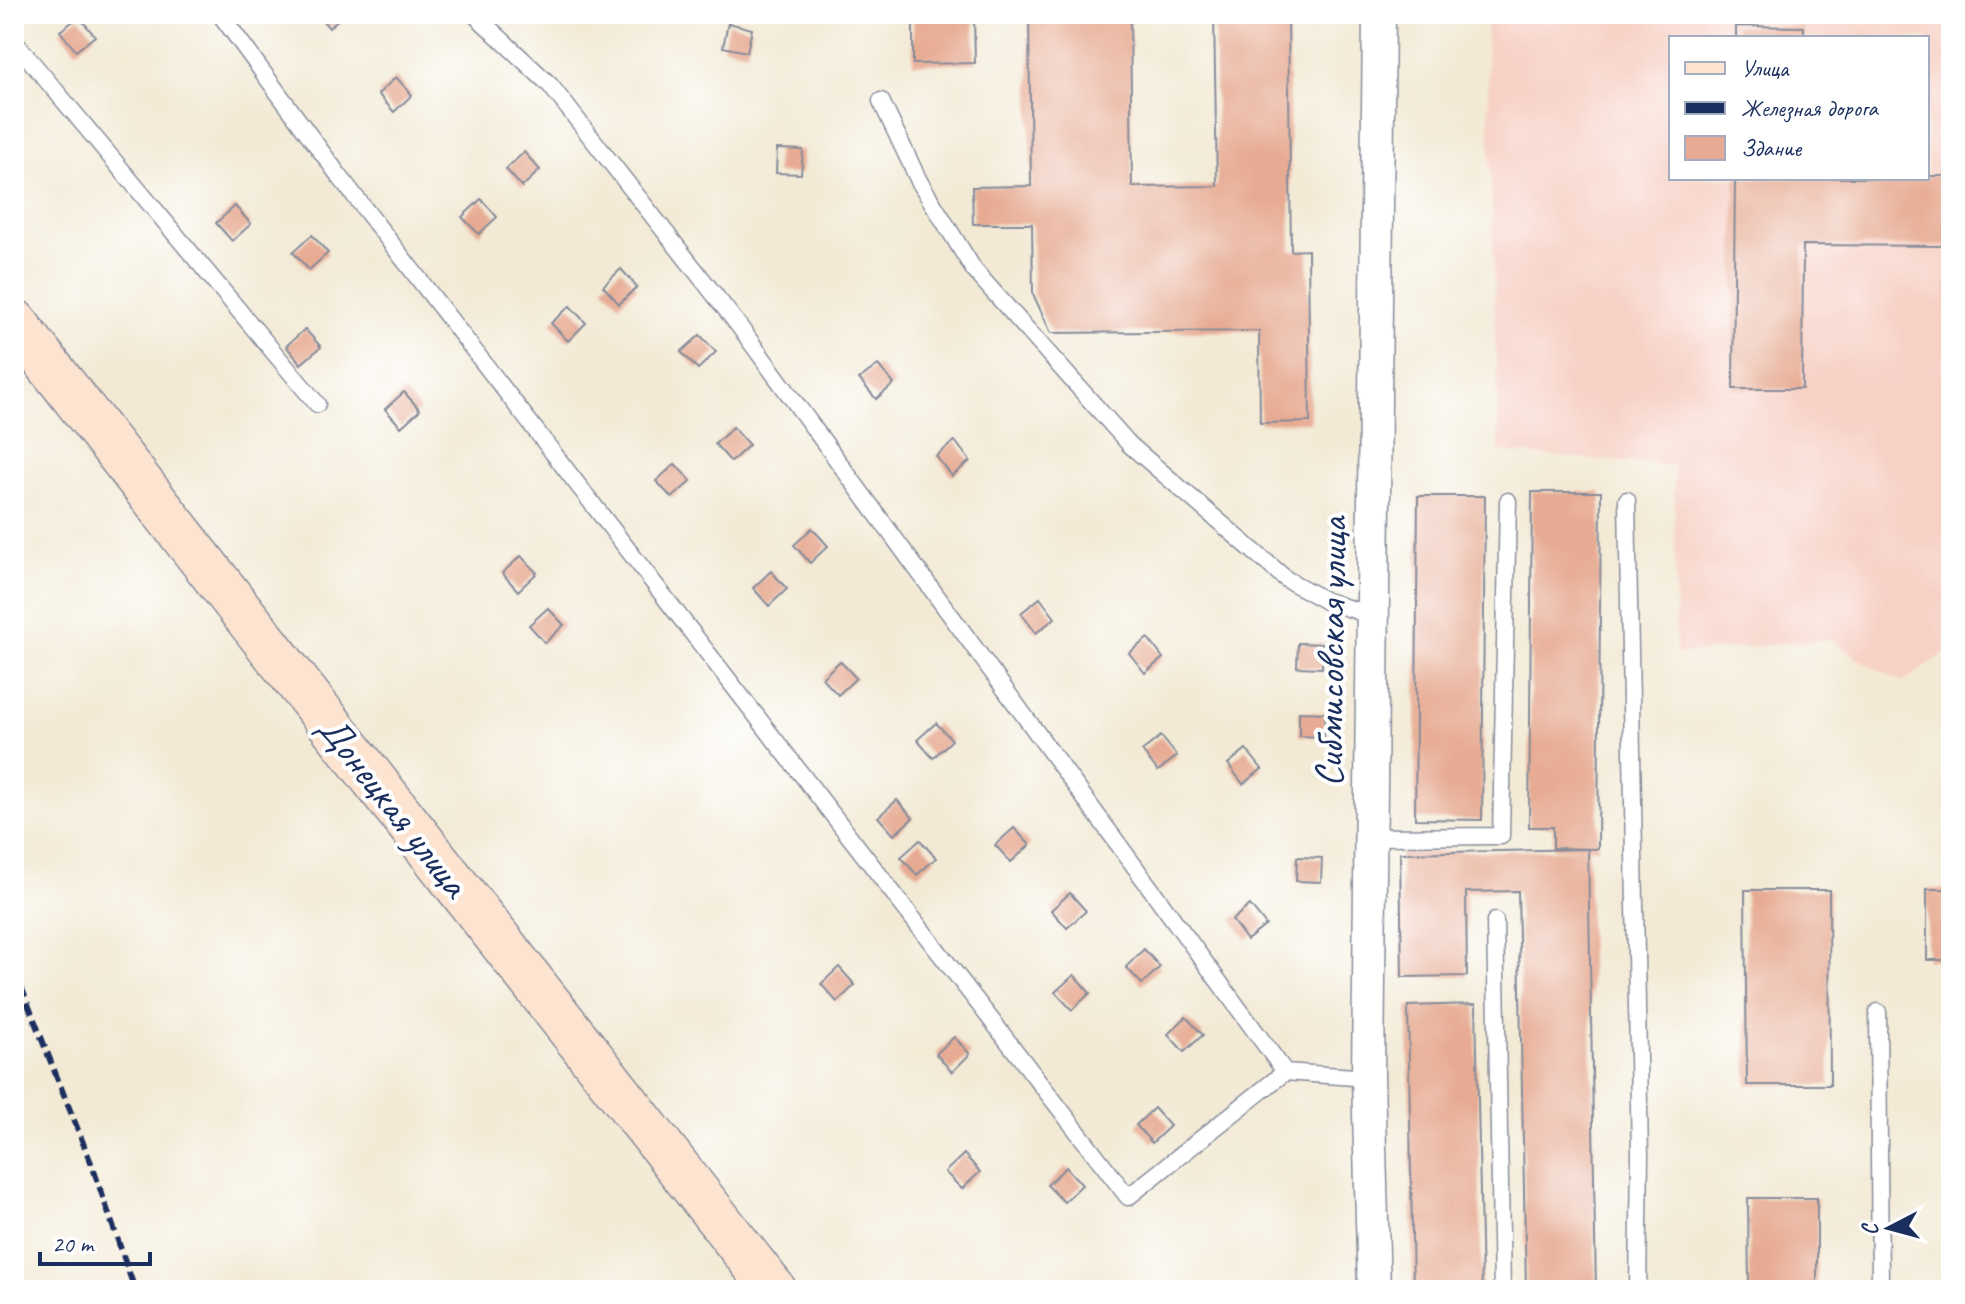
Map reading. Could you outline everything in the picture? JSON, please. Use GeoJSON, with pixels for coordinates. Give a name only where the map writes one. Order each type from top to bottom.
{"type":"FeatureCollection","features":[{"type":"Feature","properties":{"kind":"main road","name":"Донецкая улица"},"geometry":{"type":"LineString","coordinates":[[14,321],[774,1290]]}},
{"type":"Feature","properties":{"kind":"street","name":"Сибмисовская улица"},"geometry":{"type":"LineString","coordinates":[[1374,1290],[1368,1078],[1379,14]]}},
{"type":"Feature","properties":{"kind":"lane"},"geometry":{"type":"LineString","coordinates":[[220,14],[350,189],[1128,1197],[1285,1072],[1368,1078]]}},
{"type":"Feature","properties":{"kind":"lane"},"geometry":{"type":"LineString","coordinates":[[474,14],[550,85],[739,326],[1285,1072]]}},
{"type":"Feature","properties":{"kind":"lane"},"geometry":{"type":"LineString","coordinates":[[14,41],[317,404]]}},
{"type":"Feature","properties":{"kind":"lane"},"geometry":{"type":"LineString","coordinates":[[881,101],[919,181],[974,270],[1130,445],[1286,579],[1326,601],[1373,616]]}},
{"type":"Feature","properties":{"kind":"lane"},"geometry":{"type":"LineString","coordinates":[[1627,500],[1640,1140],[1638,1290]]}},
{"type":"Feature","properties":{"kind":"lane"},"geometry":{"type":"LineString","coordinates":[[1370,837],[1501,836],[1508,501]]}},
{"type":"Feature","properties":{"kind":"lane"},"geometry":{"type":"LineString","coordinates":[[1495,921],[1502,1290]]}},
{"type":"Feature","properties":{"kind":"lane"},"geometry":{"type":"LineString","coordinates":[[1878,1012],[1880,1290]]}},
{"type":"Feature","properties":{"kind":"shaded area"},"geometry":{"type":"Polygon","coordinates":[[[1486,14],[1951,14],[1951,649],[1903,682],[1858,659],[1833,639],[1676,654],[1674,466],[1499,452],[1486,14]]]}},
{"type":"Feature","properties":{"kind":"building"},"geometry":{"type":"Polygon","coordinates":[[[317,14],[344,14],[329,28],[317,14]]]}},
{"type":"Feature","properties":{"kind":"building"},"geometry":{"type":"Polygon","coordinates":[[[913,14],[974,14],[975,63],[913,64],[913,14]]]}},
{"type":"Feature","properties":{"kind":"building"},"geometry":{"type":"Polygon","coordinates":[[[1029,14],[1130,14],[1132,187],[1217,186],[1214,14],[1288,14],[1291,251],[1308,250],[1310,422],[1260,423],[1259,331],[1051,333],[1033,294],[1032,224],[973,224],[972,187],[1031,186],[1029,14]]]}},
{"type":"Feature","properties":{"kind":"building"},"geometry":{"type":"Polygon","coordinates":[[[79,17],[95,36],[76,51],[60,31],[79,17]]]}},
{"type":"Feature","properties":{"kind":"building"},"geometry":{"type":"Polygon","coordinates":[[[728,23],[752,29],[747,52],[723,47],[728,23]]]}},
{"type":"Feature","properties":{"kind":"building"},"geometry":{"type":"Polygon","coordinates":[[[1736,26],[1804,27],[1804,36],[1736,36],[1736,26]]]}},
{"type":"Feature","properties":{"kind":"building"},"geometry":{"type":"Polygon","coordinates":[[[396,77],[412,95],[394,112],[378,94],[396,77]]]}},
{"type":"Feature","properties":{"kind":"building"},"geometry":{"type":"Polygon","coordinates":[[[777,149],[803,150],[801,174],[776,173],[777,149]]]}},
{"type":"Feature","properties":{"kind":"building"},"geometry":{"type":"Polygon","coordinates":[[[524,152],[540,170],[522,187],[506,169],[524,152]]]}},
{"type":"Feature","properties":{"kind":"building"},"geometry":{"type":"Polygon","coordinates":[[[1929,176],[1951,176],[1951,391],[1947,391],[1948,246],[1803,245],[1802,389],[1733,389],[1735,180],[1929,180],[1929,176]]]}},
{"type":"Feature","properties":{"kind":"building"},"geometry":{"type":"Polygon","coordinates":[[[481,199],[497,217],[479,234],[462,217],[481,199]]]}},
{"type":"Feature","properties":{"kind":"building"},"geometry":{"type":"Polygon","coordinates":[[[235,206],[251,224],[232,241],[216,223],[235,206]]]}},
{"type":"Feature","properties":{"kind":"building"},"geometry":{"type":"Polygon","coordinates":[[[312,235],[328,253],[309,270],[293,252],[312,235]]]}},
{"type":"Feature","properties":{"kind":"building"},"geometry":{"type":"Polygon","coordinates":[[[621,269],[637,287],[619,304],[603,286],[621,269]]]}},
{"type":"Feature","properties":{"kind":"building"},"geometry":{"type":"Polygon","coordinates":[[[570,306],[586,323],[568,341],[551,323],[570,306]]]}},
{"type":"Feature","properties":{"kind":"building"},"geometry":{"type":"Polygon","coordinates":[[[305,329],[321,347],[301,364],[286,346],[305,329]]]}},
{"type":"Feature","properties":{"kind":"building"},"geometry":{"type":"Polygon","coordinates":[[[700,335],[716,352],[698,369],[681,352],[700,335]]]}},
{"type":"Feature","properties":{"kind":"building"},"geometry":{"type":"Polygon","coordinates":[[[878,365],[894,384],[876,399],[859,379],[878,365]]]}},
{"type":"Feature","properties":{"kind":"building"},"geometry":{"type":"Polygon","coordinates":[[[404,392],[420,410],[401,427],[385,409],[404,392]]]}},
{"type":"Feature","properties":{"kind":"building"},"geometry":{"type":"Polygon","coordinates":[[[733,427],[749,445],[731,462],[715,444],[733,427]]]}},
{"type":"Feature","properties":{"kind":"building"},"geometry":{"type":"Polygon","coordinates":[[[955,441],[970,461],[952,476],[936,456],[955,441]]]}},
{"type":"Feature","properties":{"kind":"building"},"geometry":{"type":"Polygon","coordinates":[[[675,464],[691,481],[672,498],[656,481],[675,464]]]}},
{"type":"Feature","properties":{"kind":"building"},"geometry":{"type":"Polygon","coordinates":[[[1532,492],[1601,492],[1598,849],[1553,848],[1553,827],[1529,827],[1532,492]]]}},
{"type":"Feature","properties":{"kind":"building"},"geometry":{"type":"Polygon","coordinates":[[[1418,496],[1485,496],[1482,820],[1415,819],[1418,496]]]}},
{"type":"Feature","properties":{"kind":"building"},"geometry":{"type":"Polygon","coordinates":[[[812,528],[828,546],[810,563],[794,545],[812,528]]]}},
{"type":"Feature","properties":{"kind":"building"},"geometry":{"type":"Polygon","coordinates":[[[521,556],[537,573],[518,591],[502,573],[521,556]]]}},
{"type":"Feature","properties":{"kind":"building"},"geometry":{"type":"Polygon","coordinates":[[[771,571],[787,589],[769,606],[753,588],[771,571]]]}},
{"type":"Feature","properties":{"kind":"building"},"geometry":{"type":"Polygon","coordinates":[[[1040,598],[1055,618],[1036,633],[1021,613],[1040,598]]]}},
{"type":"Feature","properties":{"kind":"building"},"geometry":{"type":"Polygon","coordinates":[[[548,608],[564,625],[545,643],[529,625],[548,608]]]}},
{"type":"Feature","properties":{"kind":"building"},"geometry":{"type":"Polygon","coordinates":[[[1148,638],[1163,658],[1145,673],[1129,653],[1148,638]]]}},
{"type":"Feature","properties":{"kind":"building"},"geometry":{"type":"Polygon","coordinates":[[[1298,643],[1323,644],[1322,668],[1297,667],[1298,643]]]}},
{"type":"Feature","properties":{"kind":"building"},"geometry":{"type":"Polygon","coordinates":[[[840,661],[856,678],[838,695],[822,678],[840,661]]]}},
{"type":"Feature","properties":{"kind":"building"},"geometry":{"type":"Polygon","coordinates":[[[1299,712],[1325,713],[1324,737],[1299,736],[1299,712]]]}},
{"type":"Feature","properties":{"kind":"building"},"geometry":{"type":"Polygon","coordinates":[[[936,723],[952,740],[933,758],[917,740],[936,723]]]}},
{"type":"Feature","properties":{"kind":"building"},"geometry":{"type":"Polygon","coordinates":[[[1161,736],[1177,756],[1158,771],[1142,751],[1161,736]]]}},
{"type":"Feature","properties":{"kind":"building"},"geometry":{"type":"Polygon","coordinates":[[[1246,749],[1262,769],[1243,784],[1228,764],[1246,749]]]}},
{"type":"Feature","properties":{"kind":"building"},"geometry":{"type":"Polygon","coordinates":[[[897,800],[913,818],[894,835],[878,817],[897,800]]]}},
{"type":"Feature","properties":{"kind":"building"},"geometry":{"type":"Polygon","coordinates":[[[1014,828],[1030,845],[1011,862],[995,845],[1014,828]]]}},
{"type":"Feature","properties":{"kind":"building"},"geometry":{"type":"Polygon","coordinates":[[[920,840],[936,858],[917,875],[901,857],[920,840]]]}},
{"type":"Feature","properties":{"kind":"building"},"geometry":{"type":"Polygon","coordinates":[[[1588,849],[1596,1290],[1526,1290],[1518,891],[1466,892],[1467,976],[1402,977],[1400,853],[1588,849]]]}},
{"type":"Feature","properties":{"kind":"building"},"geometry":{"type":"Polygon","coordinates":[[[1297,857],[1322,858],[1321,882],[1296,881],[1297,857]]]}},
{"type":"Feature","properties":{"kind":"building"},"geometry":{"type":"Polygon","coordinates":[[[1927,889],[1951,889],[1951,960],[1927,960],[1927,889]]]}},
{"type":"Feature","properties":{"kind":"building"},"geometry":{"type":"Polygon","coordinates":[[[1745,890],[1829,890],[1830,1085],[1747,1085],[1745,890]]]}},
{"type":"Feature","properties":{"kind":"building"},"geometry":{"type":"Polygon","coordinates":[[[1070,893],[1086,911],[1067,928],[1051,910],[1070,893]]]}},
{"type":"Feature","properties":{"kind":"building"},"geometry":{"type":"Polygon","coordinates":[[[1250,905],[1266,925],[1247,940],[1232,920],[1250,905]]]}},
{"type":"Feature","properties":{"kind":"building"},"geometry":{"type":"Polygon","coordinates":[[[1144,949],[1160,967],[1142,984],[1126,967],[1144,949]]]}},
{"type":"Feature","properties":{"kind":"building"},"geometry":{"type":"Polygon","coordinates":[[[839,967],[855,985],[837,1002],[821,984],[839,967]]]}},
{"type":"Feature","properties":{"kind":"building"},"geometry":{"type":"Polygon","coordinates":[[[1074,975],[1090,993],[1072,1010],[1055,992],[1074,975]]]}},
{"type":"Feature","properties":{"kind":"building"},"geometry":{"type":"Polygon","coordinates":[[[1476,1004],[1482,1290],[1413,1290],[1408,1006],[1476,1004]]]}},
{"type":"Feature","properties":{"kind":"building"},"geometry":{"type":"Polygon","coordinates":[[[1186,1017],[1203,1035],[1184,1052],[1168,1034],[1186,1017]]]}},
{"type":"Feature","properties":{"kind":"building"},"geometry":{"type":"Polygon","coordinates":[[[954,1037],[970,1054],[952,1072],[936,1054],[954,1037]]]}},
{"type":"Feature","properties":{"kind":"building"},"geometry":{"type":"Polygon","coordinates":[[[1154,1108],[1170,1126],[1152,1143],[1136,1125],[1154,1108]]]}},
{"type":"Feature","properties":{"kind":"building"},"geometry":{"type":"Polygon","coordinates":[[[964,1154],[980,1172],[962,1189],[945,1172],[964,1154]]]}},
{"type":"Feature","properties":{"kind":"building"},"geometry":{"type":"Polygon","coordinates":[[[1066,1167],[1082,1185],[1064,1202],[1047,1185],[1066,1167]]]}},
{"type":"Feature","properties":{"kind":"building"},"geometry":{"type":"Polygon","coordinates":[[[1748,1198],[1817,1198],[1817,1290],[1749,1290],[1748,1198]]]}},
{"type":"Feature","properties":{"kind":"railway"},"geometry":{"type":"LineString","coordinates":[[14,969],[93,1168],[135,1290]]}}]}
